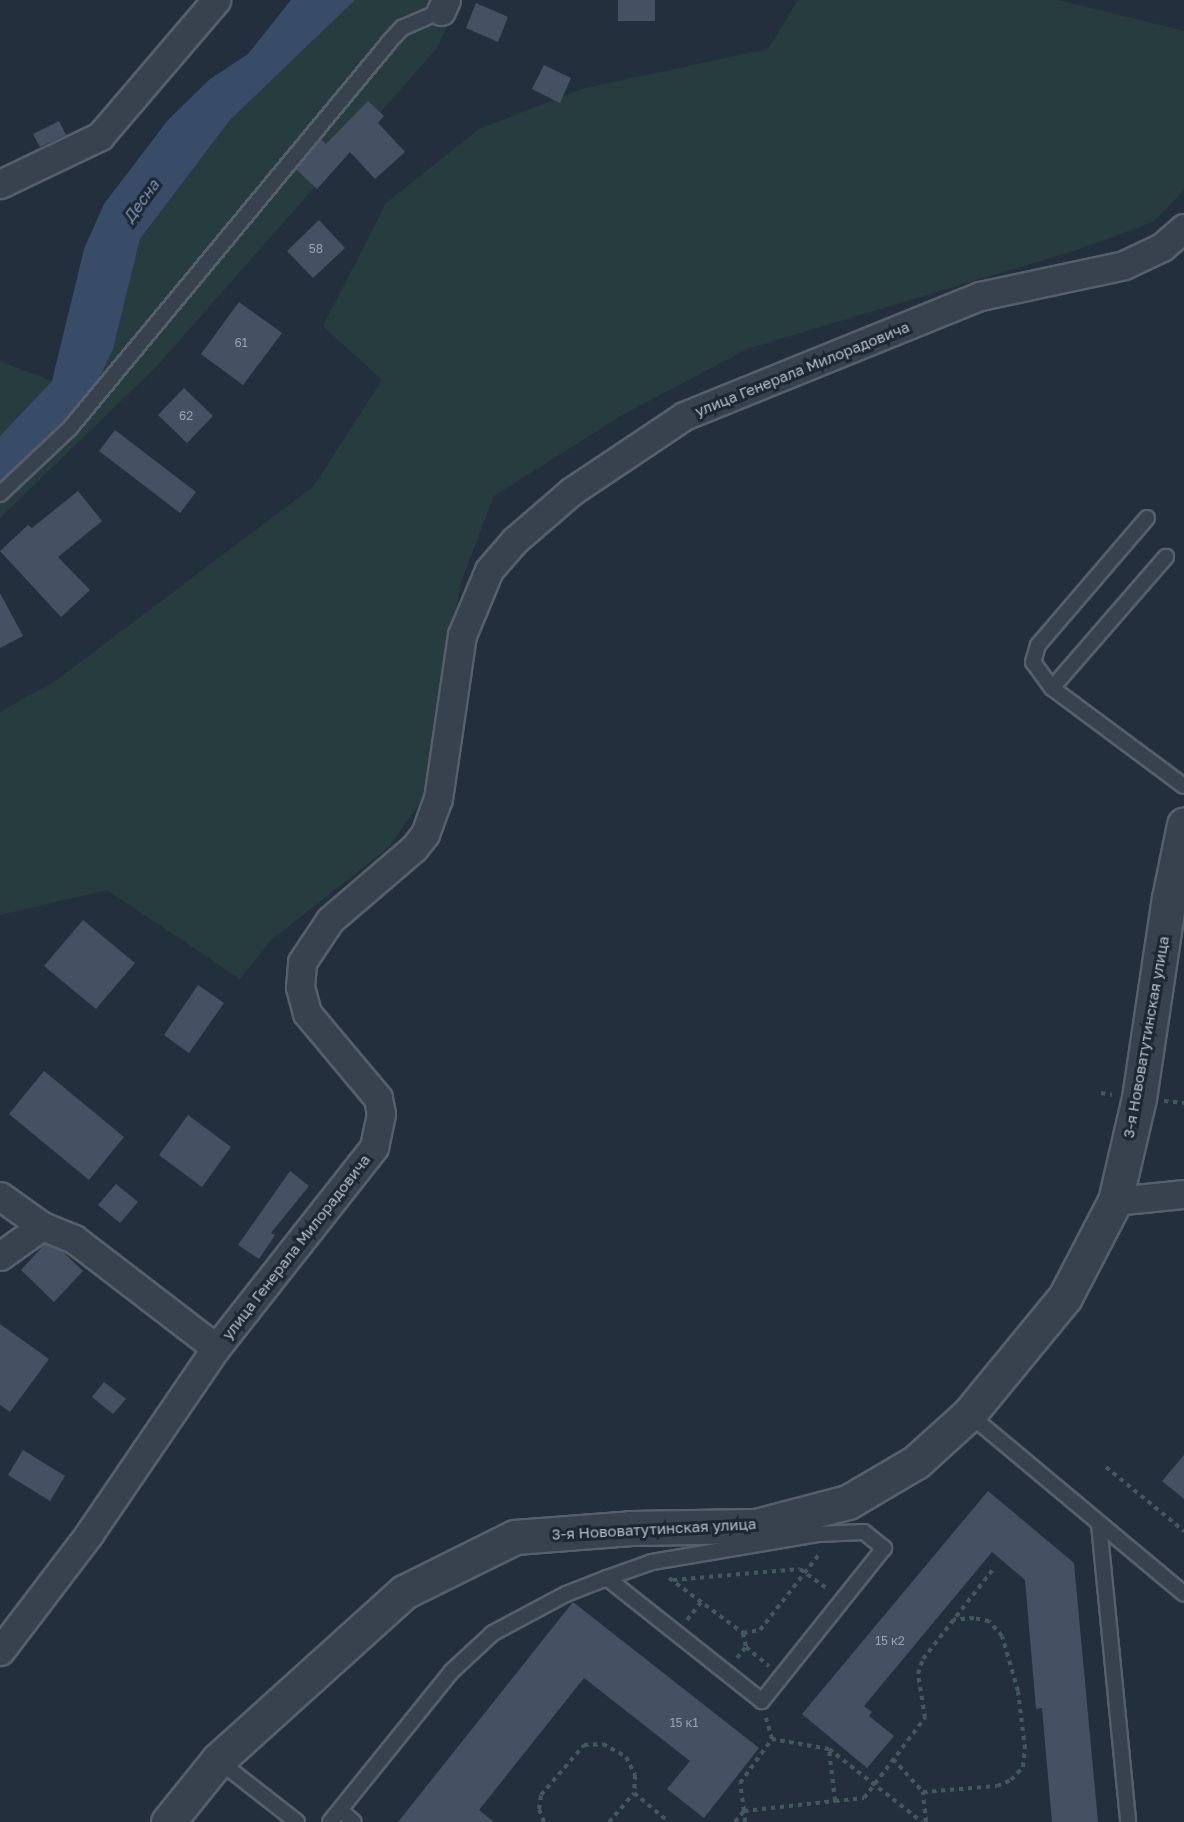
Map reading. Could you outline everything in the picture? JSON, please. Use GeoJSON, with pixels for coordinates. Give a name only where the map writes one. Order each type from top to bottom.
{"type":"FeatureCollection","features":[{"type":"Feature","properties":{"kind":"street"},"geometry":{"type":"LineString","coordinates":[[0,184],[100,136],[216,0]]}},
{"type":"Feature","properties":{"kind":"street","name":"улица Генерала Милорадовича"},"geometry":{"type":"LineString","coordinates":[[0,1651],[89,1534],[216,1348],[374,1147],[381,1114],[378,1098],[307,1013],[300,987],[302,962],[330,920],[414,848],[425,834],[438,799],[462,635],[489,570],[514,541],[604,466],[684,416],[980,296],[1124,265],[1162,247],[1184,228]]}},
{"type":"Feature","properties":{"kind":"street","name":"3-я Нововатутинская улица"},"geometry":{"type":"LineString","coordinates":[[168,1822],[218,1760],[404,1592],[515,1537],[631,1528],[756,1526],[848,1502],[916,1462],[969,1414],[1065,1297],[1115,1201],[1139,1098],[1184,825]]}},
{"type":"Feature","properties":{"kind":"street"},"geometry":{"type":"LineString","coordinates":[[1115,1201],[1184,1194]]}},
{"type":"Feature","properties":{"kind":"street"},"geometry":{"type":"LineString","coordinates":[[0,1196],[42,1226],[74,1239],[216,1348]]}},
{"type":"Feature","properties":{"kind":"street"},"geometry":{"type":"LineString","coordinates":[[0,1256],[42,1226]]}},
{"type":"Feature","properties":{"kind":"lane"},"geometry":{"type":"LineString","coordinates":[[0,494],[70,428],[388,43],[402,28],[444,6]]}},
{"type":"Feature","properties":{"kind":"lane"},"geometry":{"type":"LineString","coordinates":[[1147,519],[1038,645],[1033,662],[1052,688],[1184,786]]}},
{"type":"Feature","properties":{"kind":"lane"},"geometry":{"type":"LineString","coordinates":[[1052,688],[1166,557]]}},
{"type":"Feature","properties":{"kind":"lane"},"geometry":{"type":"LineString","coordinates":[[969,1414],[1099,1524],[1182,1589]]}},
{"type":"Feature","properties":{"kind":"lane"},"geometry":{"type":"LineString","coordinates":[[1099,1524],[1128,1822]]}},
{"type":"Feature","properties":{"kind":"lane"},"geometry":{"type":"LineString","coordinates":[[330,1822],[452,1671],[493,1633],[566,1594],[607,1578],[652,1562],[823,1534],[864,1532],[884,1548],[762,1701],[607,1578]]}},
{"type":"Feature","properties":{"kind":"lane"},"geometry":{"type":"LineString","coordinates":[[218,1760],[297,1822]]}},
{"type":"Feature","properties":{"kind":"lane"},"geometry":{"type":"LineString","coordinates":[[340,1810],[354,1822]]}},
{"type":"Feature","properties":{"kind":"path"},"geometry":{"type":"LineString","coordinates":[[1106,1467],[1184,1532]]}},
{"type":"Feature","properties":{"kind":"path"},"geometry":{"type":"LineString","coordinates":[[743,1633],[760,1630],[824,1547],[823,1534]]}},
{"type":"Feature","properties":{"kind":"path"},"geometry":{"type":"LineString","coordinates":[[735,1822],[744,1811],[864,1798],[925,1718],[918,1674],[923,1659],[995,1567]]}},
{"type":"Feature","properties":{"kind":"path"},"geometry":{"type":"LineString","coordinates":[[672,1580],[800,1569],[842,1600]]}},
{"type":"Feature","properties":{"kind":"path"},"geometry":{"type":"LineString","coordinates":[[660,1571],[743,1633],[746,1647],[782,1676]]}},
{"type":"Feature","properties":{"kind":"path"},"geometry":{"type":"LineString","coordinates":[[923,1792],[997,1786],[1011,1780],[1023,1767],[1025,1749],[1018,1691],[1002,1636],[989,1622],[974,1617],[953,1620]]}},
{"type":"Feature","properties":{"kind":"path"},"geometry":{"type":"LineString","coordinates":[[762,1701],[772,1739]]}},
{"type":"Feature","properties":{"kind":"path"},"geometry":{"type":"LineString","coordinates":[[772,1739],[829,1749],[924,1822]]}},
{"type":"Feature","properties":{"kind":"path"},"geometry":{"type":"LineString","coordinates":[[745,1822],[740,1783],[772,1739]]}},
{"type":"Feature","properties":{"kind":"path"},"geometry":{"type":"LineString","coordinates":[[544,1822],[539,1809],[541,1795],[585,1745],[603,1744],[626,1757],[635,1775],[634,1792],[609,1822]]}},
{"type":"Feature","properties":{"kind":"path"},"geometry":{"type":"LineString","coordinates":[[829,1749],[835,1801]]}},
{"type":"Feature","properties":{"kind":"path"},"geometry":{"type":"LineString","coordinates":[[893,1759],[923,1792],[924,1822]]}},
{"type":"Feature","properties":{"kind":"path"},"geometry":{"type":"LineString","coordinates":[[634,1792],[669,1822]]}},
{"type":"Feature","properties":{"kind":"green space"},"geometry":{"type":"Polygon","coordinates":[[[355,0],[458,0],[438,47],[157,366],[0,518],[0,495],[113,349],[140,239],[230,120],[355,0]]]}},
{"type":"Feature","properties":{"kind":"green space"},"geometry":{"type":"Polygon","coordinates":[[[798,0],[1058,0],[1184,31],[1184,190],[1155,221],[1080,249],[747,349],[624,414],[494,496],[461,582],[422,800],[388,848],[270,941],[240,979],[107,890],[0,915],[0,712],[55,681],[313,487],[382,380],[323,326],[386,203],[479,129],[582,89],[768,49],[798,0]]]}},
{"type":"Feature","properties":{"kind":"green space"},"geometry":{"type":"Polygon","coordinates":[[[0,361],[52,381],[0,436],[0,361]]]}},
{"type":"Feature","properties":{"kind":"water","name":"Десна"},"geometry":{"type":"Polygon","coordinates":[[[291,0],[355,0],[230,120],[140,239],[113,349],[85,408],[49,458],[0,495],[0,436],[52,381],[84,249],[104,204],[168,120],[210,79],[248,54],[291,0]]]}},
{"type":"Feature","properties":{"kind":"building"},"geometry":{"type":"Polygon","coordinates":[[[618,0],[655,0],[655,21],[618,21],[618,0]]]}},
{"type":"Feature","properties":{"kind":"building"},"geometry":{"type":"Polygon","coordinates":[[[476,3],[508,17],[498,42],[466,28],[476,3]]]}},
{"type":"Feature","properties":{"kind":"building"},"geometry":{"type":"Polygon","coordinates":[[[544,65],[571,78],[560,103],[532,89],[544,65]]]}},
{"type":"Feature","properties":{"kind":"building"},"geometry":{"type":"Polygon","coordinates":[[[368,101],[384,116],[378,123],[405,152],[375,179],[350,152],[317,189],[296,169],[321,139],[326,144],[368,101]]]}},
{"type":"Feature","properties":{"kind":"building"},"geometry":{"type":"Polygon","coordinates":[[[59,121],[66,135],[40,147],[33,134],[59,121]]]}},
{"type":"Feature","properties":{"kind":"building"},"geometry":{"type":"Polygon","coordinates":[[[319,220],[345,248],[313,278],[287,251],[319,220]]]}},
{"type":"Feature","properties":{"kind":"building"},"geometry":{"type":"Polygon","coordinates":[[[239,302],[282,333],[243,385],[201,354],[239,302]]]}},
{"type":"Feature","properties":{"kind":"building"},"geometry":{"type":"Polygon","coordinates":[[[184,388],[213,416],[187,443],[158,415],[184,388]]]}},
{"type":"Feature","properties":{"kind":"building"},"geometry":{"type":"Polygon","coordinates":[[[115,430],[196,492],[180,513],[99,451],[115,430]]]}},
{"type":"Feature","properties":{"kind":"building"},"geometry":{"type":"Polygon","coordinates":[[[78,491],[102,521],[58,557],[90,590],[61,617],[0,551],[28,525],[32,528],[78,491]]]}},
{"type":"Feature","properties":{"kind":"building"},"geometry":{"type":"Polygon","coordinates":[[[0,593],[23,636],[0,648],[0,593]]]}},
{"type":"Feature","properties":{"kind":"building"},"geometry":{"type":"Polygon","coordinates":[[[83,920],[135,963],[96,1009],[44,966],[83,920]]]}},
{"type":"Feature","properties":{"kind":"building"},"geometry":{"type":"Polygon","coordinates":[[[198,985],[224,1003],[189,1053],[164,1035],[198,985]]]}},
{"type":"Feature","properties":{"kind":"building"},"geometry":{"type":"Polygon","coordinates":[[[44,1071],[124,1137],[89,1180],[9,1114],[44,1071]]]}},
{"type":"Feature","properties":{"kind":"building"},"geometry":{"type":"Polygon","coordinates":[[[188,1115],[231,1147],[202,1187],[159,1155],[188,1115]]]}},
{"type":"Feature","properties":{"kind":"building"},"geometry":{"type":"Polygon","coordinates":[[[290,1171],[309,1186],[271,1233],[275,1235],[259,1259],[238,1245],[290,1171]]]}},
{"type":"Feature","properties":{"kind":"building"},"geometry":{"type":"Polygon","coordinates":[[[116,1184],[138,1202],[120,1223],[98,1205],[116,1184]]]}},
{"type":"Feature","properties":{"kind":"building"},"geometry":{"type":"Polygon","coordinates":[[[45,1244],[62,1251],[83,1271],[54,1302],[21,1270],[45,1244]]]}},
{"type":"Feature","properties":{"kind":"building"},"geometry":{"type":"Polygon","coordinates":[[[0,1324],[49,1359],[10,1412],[0,1405],[0,1324]]]}},
{"type":"Feature","properties":{"kind":"building"},"geometry":{"type":"Polygon","coordinates":[[[104,1382],[126,1399],[113,1414],[92,1397],[104,1382]]]}},
{"type":"Feature","properties":{"kind":"building"},"geometry":{"type":"Polygon","coordinates":[[[23,1450],[65,1476],[50,1501],[8,1475],[23,1450]]]}},
{"type":"Feature","properties":{"kind":"building"},"geometry":{"type":"Polygon","coordinates":[[[1184,1455],[1184,1499],[1162,1481],[1184,1455]]]}},
{"type":"Feature","properties":{"kind":"building"},"geometry":{"type":"Polygon","coordinates":[[[988,1491],[1074,1563],[1098,1822],[1052,1822],[1042,1708],[1036,1709],[1025,1580],[992,1552],[864,1706],[872,1712],[869,1716],[894,1736],[867,1768],[802,1714],[988,1491]]]}},
{"type":"Feature","properties":{"kind":"building"},"geometry":{"type":"Polygon","coordinates":[[[573,1602],[759,1748],[704,1818],[667,1789],[690,1761],[584,1678],[479,1810],[494,1822],[398,1822],[573,1602]]]}}]}
